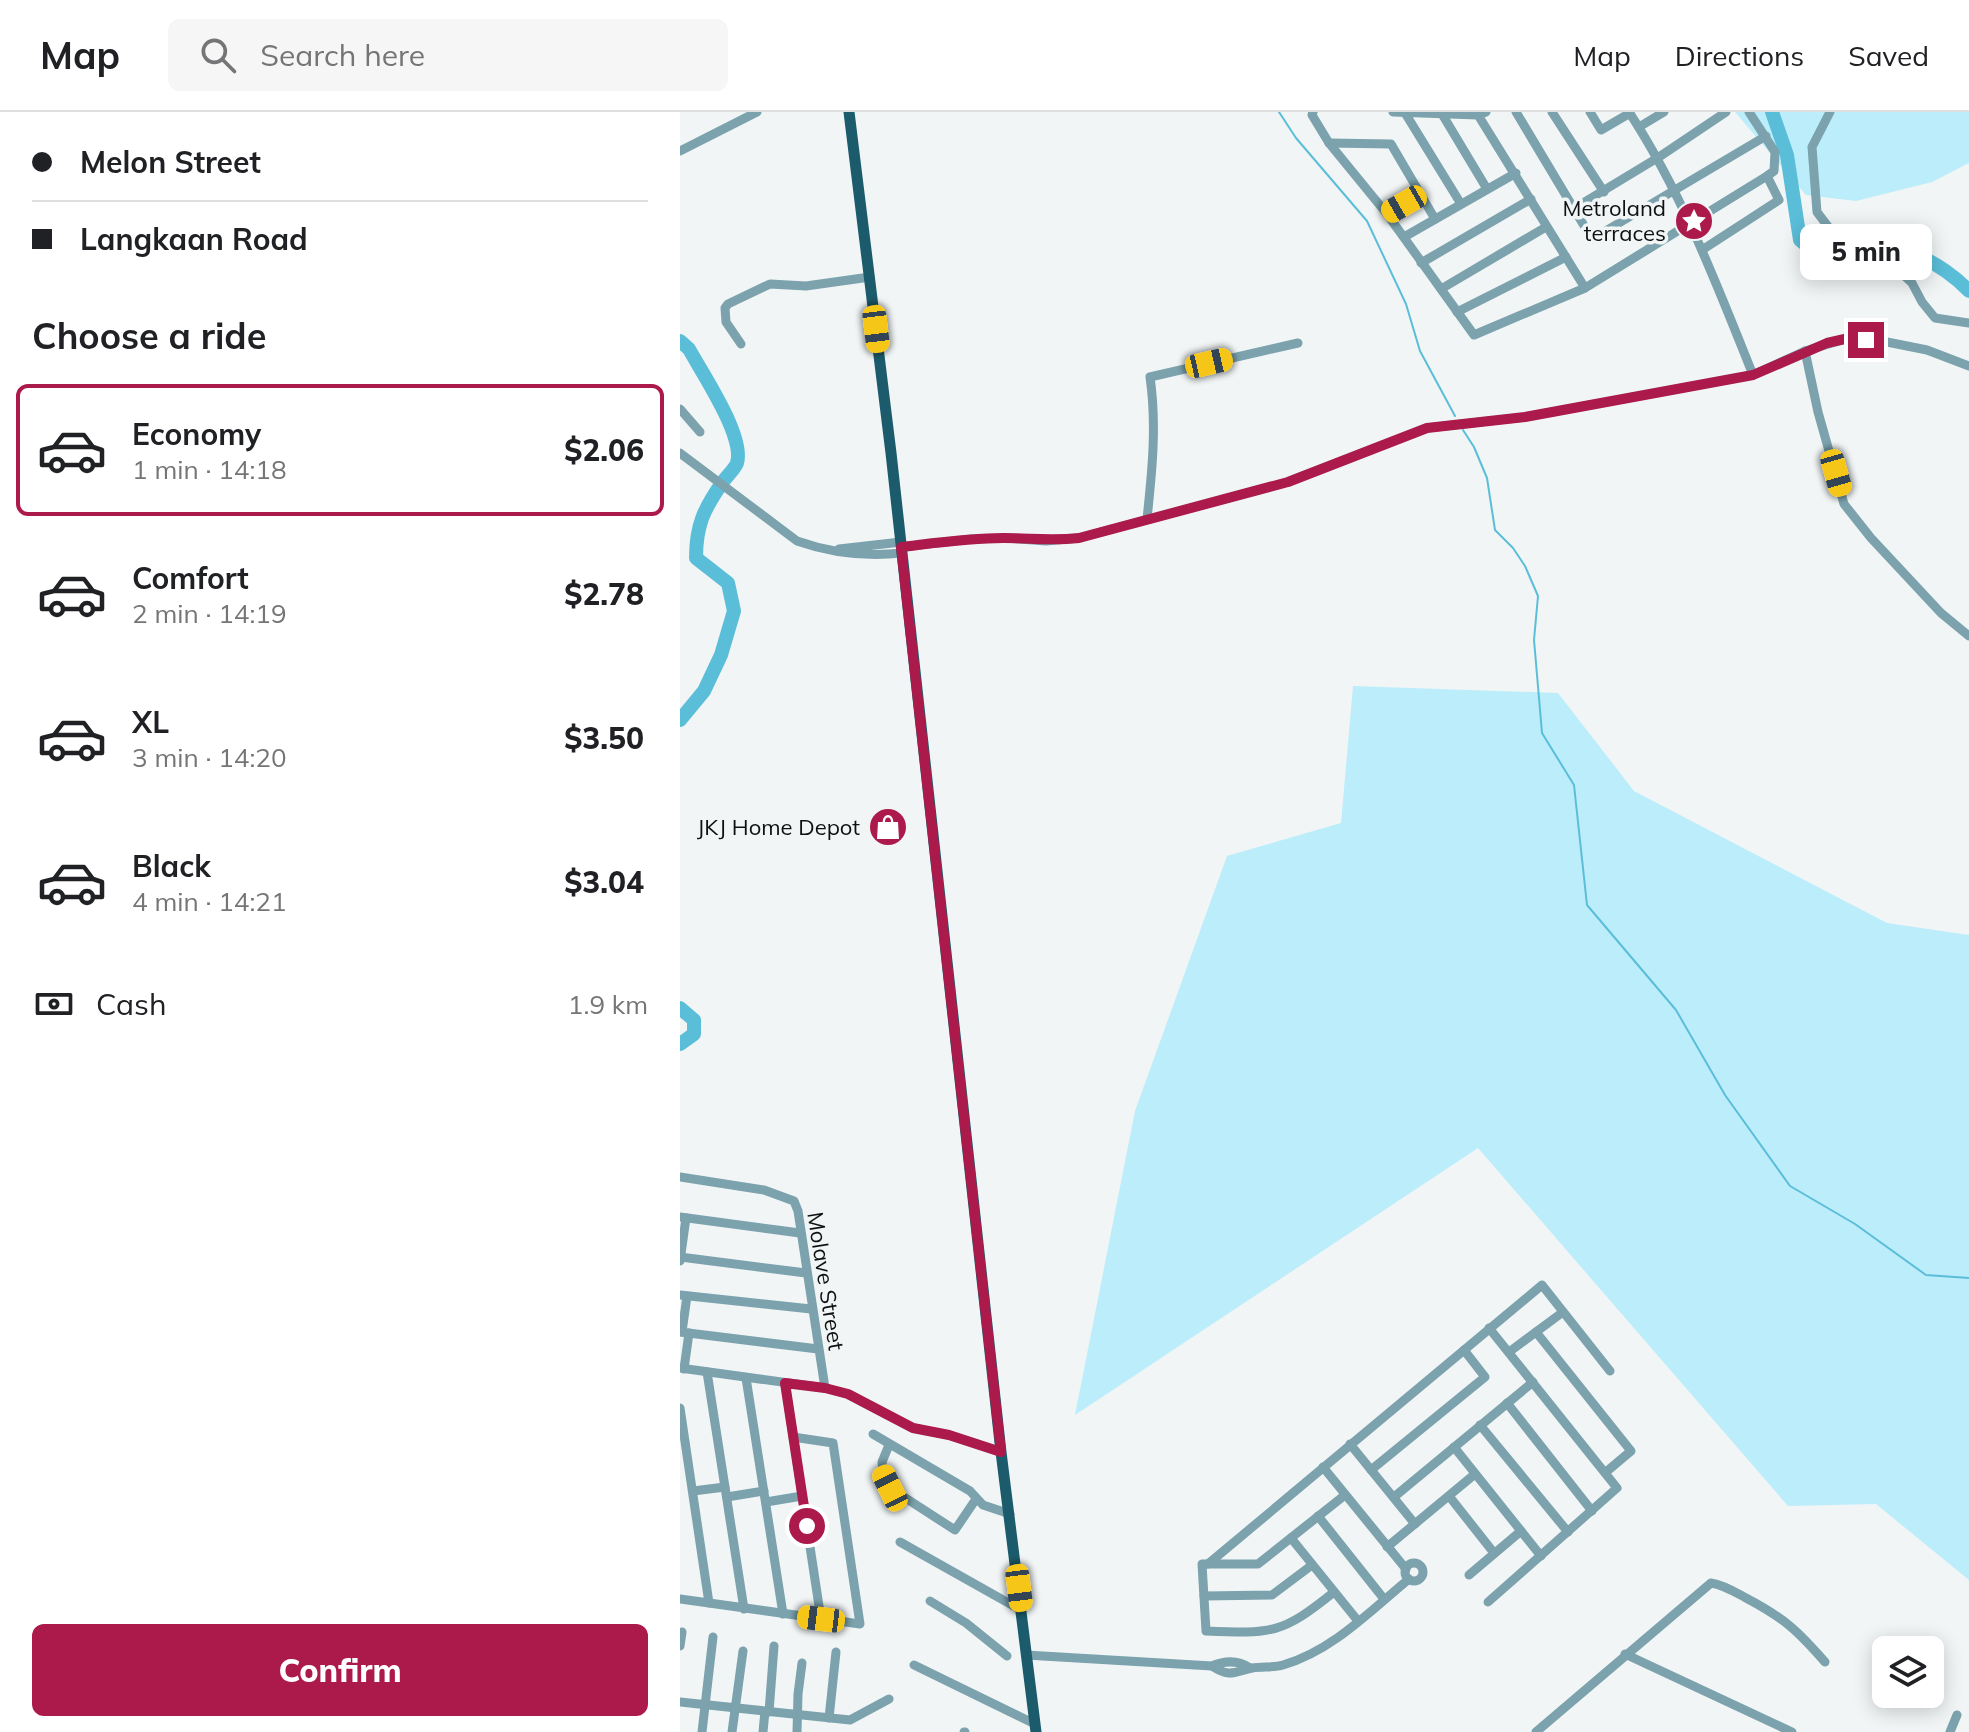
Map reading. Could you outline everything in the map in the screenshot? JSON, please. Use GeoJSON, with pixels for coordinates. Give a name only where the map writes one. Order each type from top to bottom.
{"type":"FeatureCollection","features":[{"type":"Feature","properties":{"kind":"main road"},"geometry":{"type":"LineString","coordinates":[[849,112],[1035,1728]]}},
{"type":"Feature","properties":{"kind":"street"},"geometry":{"type":"LineString","coordinates":[[680,151],[757,112]]}},
{"type":"Feature","properties":{"kind":"street"},"geometry":{"type":"LineString","coordinates":[[1393,112],[1482,114],[1546,227],[1585,288]]}},
{"type":"Feature","properties":{"kind":"street"},"geometry":{"type":"LineString","coordinates":[[1516,112],[1592,239],[1766,136]]}},
{"type":"Feature","properties":{"kind":"street"},"geometry":{"type":"LineString","coordinates":[[1552,112],[1604,192]]}},
{"type":"Feature","properties":{"kind":"street"},"geometry":{"type":"LineString","coordinates":[[1590,112],[1601,130],[1629,113],[1659,157],[1702,250],[1753,375]]}},
{"type":"Feature","properties":{"kind":"street"},"geometry":{"type":"LineString","coordinates":[[1639,127],[1664,112]]}},
{"type":"Feature","properties":{"kind":"street"},"geometry":{"type":"LineString","coordinates":[[1573,209],[1726,112]]}},
{"type":"Feature","properties":{"kind":"street"},"geometry":{"type":"LineString","coordinates":[[1312,113],[1329,143],[1387,214],[1474,335],[1585,288],[1774,171],[1775,152],[1749,112]]}},
{"type":"Feature","properties":{"kind":"street"},"geometry":{"type":"LineString","coordinates":[[1830,112],[1812,147],[1817,212],[1839,241],[1860,255],[1900,272],[1912,283],[1935,318],[1969,323]]}},
{"type":"Feature","properties":{"kind":"street"},"geometry":{"type":"LineString","coordinates":[[1405,113],[1461,204]]}},
{"type":"Feature","properties":{"kind":"street"},"geometry":{"type":"LineString","coordinates":[[1442,114],[1487,189]]}},
{"type":"Feature","properties":{"kind":"street"},"geometry":{"type":"LineString","coordinates":[[1329,143],[1391,144],[1435,219]]}},
{"type":"Feature","properties":{"kind":"street"},"geometry":{"type":"LineString","coordinates":[[1404,237],[1516,173]]}},
{"type":"Feature","properties":{"kind":"street"},"geometry":{"type":"LineString","coordinates":[[1702,250],[1779,200],[1767,176]]}},
{"type":"Feature","properties":{"kind":"street"},"geometry":{"type":"LineString","coordinates":[[1387,214],[1420,195]]}},
{"type":"Feature","properties":{"kind":"street"},"geometry":{"type":"LineString","coordinates":[[1421,263],[1531,199]]}},
{"type":"Feature","properties":{"kind":"street"},"geometry":{"type":"LineString","coordinates":[[1441,289],[1546,227]]}},
{"type":"Feature","properties":{"kind":"street"},"geometry":{"type":"LineString","coordinates":[[1457,312],[1566,257]]}},
{"type":"Feature","properties":{"kind":"street"},"geometry":{"type":"LineString","coordinates":[[741,344],[726,322],[724,313],[728,304],[770,284],[806,286],[870,277]]}},
{"type":"Feature","properties":{"kind":"street"},"geometry":{"type":"LineString","coordinates":[[836,550],[972,539],[1068,539],[1288,482],[1427,428],[1525,417],[1753,375],[1805,351],[1849,338],[1927,350],[1969,366]]}},
{"type":"Feature","properties":{"kind":"street"},"geometry":{"type":"LineString","coordinates":[[1147,519],[1153,457],[1154,400],[1150,377],[1298,343]]}},
{"type":"Feature","properties":{"kind":"street"},"geometry":{"type":"LineString","coordinates":[[1805,351],[1818,412],[1844,504],[1871,538],[1941,613],[1969,636]]}},
{"type":"Feature","properties":{"kind":"street"},"geometry":{"type":"LineString","coordinates":[[680,409],[700,432]]}},
{"type":"Feature","properties":{"kind":"street"},"geometry":{"type":"LineString","coordinates":[[680,453],[797,541],[819,549],[884,555],[901,547]]}},
{"type":"Feature","properties":{"kind":"street"},"geometry":{"type":"LineString","coordinates":[[883,544],[884,555]]}},
{"type":"Feature","properties":{"kind":"street","name":"Molave Street"},"geometry":{"type":"LineString","coordinates":[[680,1177],[764,1190],[789,1198],[797,1206],[825,1388]]}},
{"type":"Feature","properties":{"kind":"street"},"geometry":{"type":"LineString","coordinates":[[800,1233],[683,1218],[680,1258],[806,1273]]}},
{"type":"Feature","properties":{"kind":"street"},"geometry":{"type":"LineString","coordinates":[[1208,1564],[1542,1285],[1610,1371]]}},
{"type":"Feature","properties":{"kind":"street"},"geometry":{"type":"LineString","coordinates":[[811,1309],[683,1296],[682,1369],[825,1388],[848,1394],[913,1428],[949,1435],[1001,1452]]}},
{"type":"Feature","properties":{"kind":"street"},"geometry":{"type":"LineString","coordinates":[[1509,1352],[1563,1312]]}},
{"type":"Feature","properties":{"kind":"street"},"geometry":{"type":"LineString","coordinates":[[1488,1602],[1617,1488],[1489,1328]]}},
{"type":"Feature","properties":{"kind":"street"},"geometry":{"type":"LineString","coordinates":[[684,1332],[818,1349]]}},
{"type":"Feature","properties":{"kind":"street"},"geometry":{"type":"LineString","coordinates":[[1536,1332],[1631,1451],[1606,1472]]}},
{"type":"Feature","properties":{"kind":"street"},"geometry":{"type":"LineString","coordinates":[[1371,1470],[1485,1377],[1464,1350]]}},
{"type":"Feature","properties":{"kind":"street"},"geometry":{"type":"LineString","coordinates":[[707,1372],[744,1609]]}},
{"type":"Feature","properties":{"kind":"street"},"geometry":{"type":"LineString","coordinates":[[746,1378],[783,1614]]}},
{"type":"Feature","properties":{"kind":"street"},"geometry":{"type":"LineString","coordinates":[[1394,1497],[1533,1382]]}},
{"type":"Feature","properties":{"kind":"street"},"geometry":{"type":"LineString","coordinates":[[785,1383],[821,1619]]}},
{"type":"Feature","properties":{"kind":"street"},"geometry":{"type":"LineString","coordinates":[[1507,1403],[1592,1511]]}},
{"type":"Feature","properties":{"kind":"street"},"geometry":{"type":"LineString","coordinates":[[680,1408],[709,1603]]}},
{"type":"Feature","properties":{"kind":"street"},"geometry":{"type":"LineString","coordinates":[[1480,1425],[1568,1532]]}},
{"type":"Feature","properties":{"kind":"street"},"geometry":{"type":"LineString","coordinates":[[873,1434],[970,1491],[983,1505],[1010,1514]]}},
{"type":"Feature","properties":{"kind":"street"},"geometry":{"type":"LineString","coordinates":[[680,1599],[860,1624],[833,1443],[793,1437]]}},
{"type":"Feature","properties":{"kind":"street"},"geometry":{"type":"LineString","coordinates":[[1350,1444],[1415,1524]]}},
{"type":"Feature","properties":{"kind":"street"},"geometry":{"type":"LineString","coordinates":[[889,1445],[882,1462],[890,1488],[955,1530],[976,1499]]}},
{"type":"Feature","properties":{"kind":"street"},"geometry":{"type":"LineString","coordinates":[[1454,1447],[1541,1556]]}},
{"type":"Feature","properties":{"kind":"street"},"geometry":{"type":"LineString","coordinates":[[1026,1655],[1212,1666],[1221,1672],[1241,1673],[1250,1668],[1281,1666],[1322,1649],[1384,1599],[1407,1574],[1323,1467]]}},
{"type":"Feature","properties":{"kind":"street"},"geometry":{"type":"LineString","coordinates":[[1387,1547],[1475,1474]]}},
{"type":"Feature","properties":{"kind":"street"},"geometry":{"type":"LineString","coordinates":[[680,1483],[726,1492],[764,1491]]}},
{"type":"Feature","properties":{"kind":"street"},"geometry":{"type":"LineString","coordinates":[[1334,1592],[1296,1622],[1261,1632],[1206,1631],[1202,1564],[1258,1564],[1345,1495]]}},
{"type":"Feature","properties":{"kind":"street"},"geometry":{"type":"LineString","coordinates":[[766,1502],[802,1496]]}},
{"type":"Feature","properties":{"kind":"street"},"geometry":{"type":"LineString","coordinates":[[1449,1496],[1494,1553]]}},
{"type":"Feature","properties":{"kind":"street"},"geometry":{"type":"LineString","coordinates":[[1318,1516],[1384,1599]]}},
{"type":"Feature","properties":{"kind":"street"},"geometry":{"type":"LineString","coordinates":[[1469,1575],[1521,1531]]}},
{"type":"Feature","properties":{"kind":"street"},"geometry":{"type":"LineString","coordinates":[[1291,1538],[1358,1621]]}},
{"type":"Feature","properties":{"kind":"street"},"geometry":{"type":"LineString","coordinates":[[900,1542],[1021,1610]]}},
{"type":"Feature","properties":{"kind":"street"},"geometry":{"type":"LineString","coordinates":[[1204,1596],[1272,1595],[1312,1565]]}},
{"type":"Feature","properties":{"kind":"street"},"geometry":{"type":"LineString","coordinates":[[1536,1732],[1711,1583],[1778,1614],[1825,1662]]}},
{"type":"Feature","properties":{"kind":"street"},"geometry":{"type":"LineString","coordinates":[[930,1601],[966,1623],[1007,1656]]}},
{"type":"Feature","properties":{"kind":"street"},"geometry":{"type":"LineString","coordinates":[[680,1646],[682,1632]]}},
{"type":"Feature","properties":{"kind":"street"},"geometry":{"type":"LineString","coordinates":[[702,1732],[713,1637]]}},
{"type":"Feature","properties":{"kind":"street"},"geometry":{"type":"LineString","coordinates":[[763,1732],[774,1646]]}},
{"type":"Feature","properties":{"kind":"street"},"geometry":{"type":"LineString","coordinates":[[732,1732],[743,1651]]}},
{"type":"Feature","properties":{"kind":"street"},"geometry":{"type":"LineString","coordinates":[[829,1718],[836,1652]]}},
{"type":"Feature","properties":{"kind":"street"},"geometry":{"type":"LineString","coordinates":[[1625,1654],[1792,1732]]}},
{"type":"Feature","properties":{"kind":"street"},"geometry":{"type":"LineString","coordinates":[[797,1732],[802,1663]]}},
{"type":"Feature","properties":{"kind":"street"},"geometry":{"type":"LineString","coordinates":[[914,1665],[1035,1728]]}},
{"type":"Feature","properties":{"kind":"street"},"geometry":{"type":"LineString","coordinates":[[680,1702],[850,1720],[889,1699]]}},
{"type":"Feature","properties":{"kind":"street"},"geometry":{"type":"LineString","coordinates":[[1950,1732],[1957,1715]]}},
{"type":"Feature","properties":{"kind":"street"},"geometry":{"type":"LineString","coordinates":[[850,1720],[854,1732]]}},
{"type":"Feature","properties":{"kind":"street"},"geometry":{"type":"LineString","coordinates":[[1545,1724],[1553,1732]]}},
{"type":"Feature","properties":{"kind":"shaded area"},"geometry":{"type":"Polygon","coordinates":[[[1735,112],[1969,112],[1969,163],[1932,182],[1856,201],[1806,195],[1735,112]]]}},
{"type":"Feature","properties":{"kind":"shaded area"},"geometry":{"type":"Polygon","coordinates":[[[1353,686],[1558,693],[1634,791],[1887,923],[1969,935],[1969,1580],[1876,1504],[1788,1506],[1478,1148],[1075,1415],[1135,1111],[1227,856],[1341,823],[1353,686]]]}},
{"type":"Feature","properties":{"kind":"waterway"},"geometry":{"type":"LineString","coordinates":[[1279,112],[1296,138],[1367,221],[1406,304],[1420,351],[1455,416]]}},
{"type":"Feature","properties":{"kind":"waterway"},"geometry":{"type":"LineString","coordinates":[[1772,112],[1787,155],[1800,240],[1815,249],[1858,241],[1904,249],[1946,271],[1969,291]]}},
{"type":"Feature","properties":{"kind":"waterway"},"geometry":{"type":"LineString","coordinates":[[680,341],[689,349],[721,405],[738,451],[736,465],[702,518],[696,558],[728,583],[734,611],[721,655],[704,691],[680,720]]}},
{"type":"Feature","properties":{"kind":"waterway"},"geometry":{"type":"LineString","coordinates":[[1463,430],[1487,478],[1495,530],[1525,566],[1538,596],[1534,640],[1542,733],[1574,785],[1587,905],[1676,1010],[1725,1095],[1790,1186],[1855,1224],[1926,1275],[1969,1278]]}},
{"type":"Feature","properties":{"kind":"waterway"},"geometry":{"type":"LineString","coordinates":[[680,1008],[694,1020],[694,1034],[680,1044]]}},
{"type":"Feature","properties":{"kind":"place","name":"Metroland terraces"},"geometry":{"type":"Point","coordinates":[1694,221]}},
{"type":"Feature","properties":{"kind":"place","name":"JKJ Home Depot"},"geometry":{"type":"Point","coordinates":[888,827]}},
{"type":"Feature","properties":{"kind":"route"},"geometry":{"type":"LineString","coordinates":[[807,1526],[785,1383],[848,1394],[913,1428],[931,1430],[1001,1452],[901,547],[972,539],[1046,541],[1079,538],[1288,482],[1427,428],[1525,417],[1753,375],[1827,343],[1849,338],[1866,340]]}}]}
